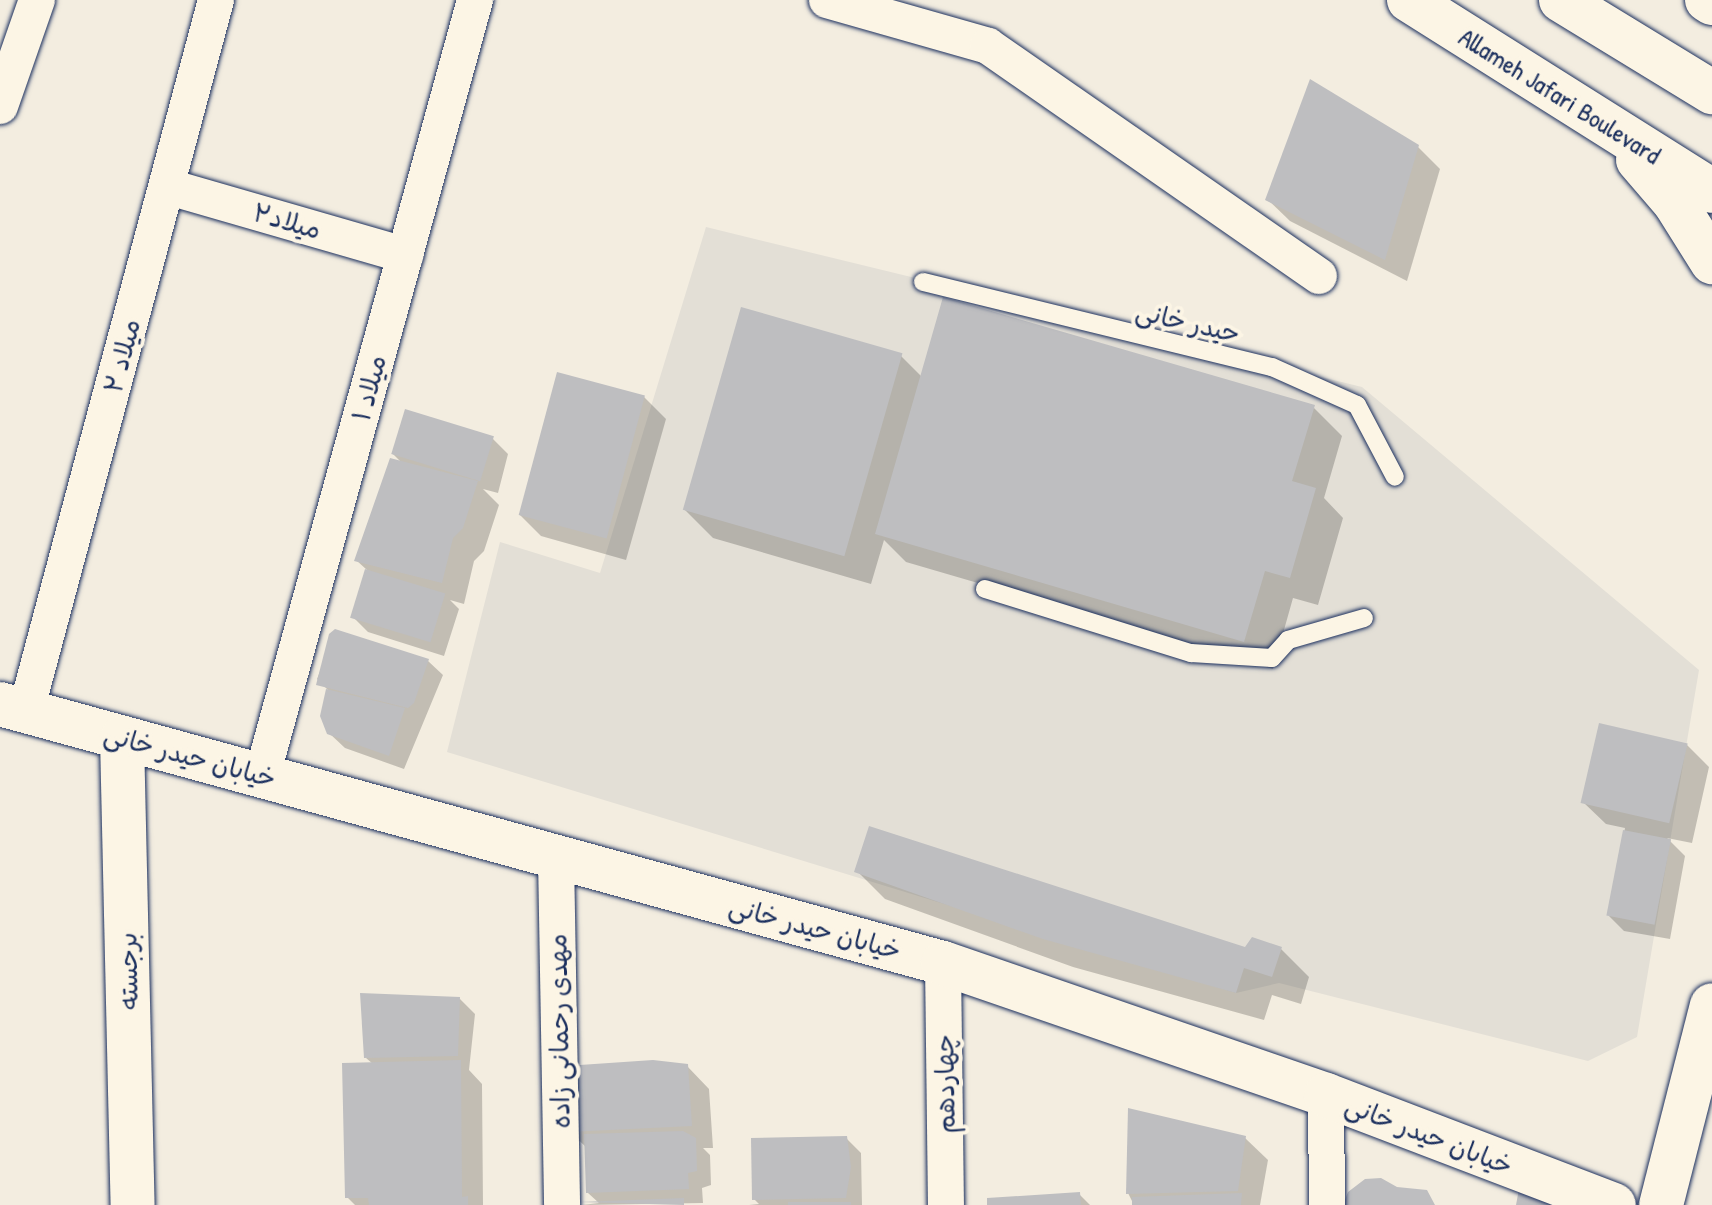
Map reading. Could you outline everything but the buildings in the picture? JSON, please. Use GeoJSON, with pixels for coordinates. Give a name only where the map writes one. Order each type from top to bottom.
{"type":"FeatureCollection","features":[{"type":"Feature","properties":{"kind":"street"},"geometry":{"type":"LineString","coordinates":[[0,106],[37,0]]}},
{"type":"Feature","properties":{"kind":"street","name":"میلاد ۲"},"geometry":{"type":"LineString","coordinates":[[13,708],[169,187],[216,0]]}},
{"type":"Feature","properties":{"kind":"street","name":"میلاد ۱"},"geometry":{"type":"LineString","coordinates":[[262,776],[475,0]]}},
{"type":"Feature","properties":{"kind":"street"},"geometry":{"type":"LineString","coordinates":[[827,0],[988,46],[1319,276]]}},
{"type":"Feature","properties":{"kind":"street","name":"Allameh Jafari Boulevard"},"geometry":{"type":"LineString","coordinates":[[1409,0],[1712,191]]}},
{"type":"Feature","properties":{"kind":"street"},"geometry":{"type":"LineString","coordinates":[[1561,0],[1712,92]]}},
{"type":"Feature","properties":{"kind":"street"},"geometry":{"type":"LineString","coordinates":[[1707,0],[1712,3]]}},
{"type":"Feature","properties":{"kind":"street"},"geometry":{"type":"LineString","coordinates":[[1613,131],[1675,203],[1712,262]]}},
{"type":"Feature","properties":{"kind":"street","name":"میلاد۲"},"geometry":{"type":"LineString","coordinates":[[169,187],[405,255]]}},
{"type":"Feature","properties":{"kind":"street","name":"خیابان حیدر خانی"},"geometry":{"type":"LineString","coordinates":[[13,708],[943,963],[1326,1095],[1614,1205]]}},
{"type":"Feature","properties":{"kind":"street","name":"برجسته"},"geometry":{"type":"LineString","coordinates":[[122,738],[133,1205]]}},
{"type":"Feature","properties":{"kind":"street","name":"مهدی رحمانی زاده"},"geometry":{"type":"LineString","coordinates":[[556,857],[562,1205]]}},
{"type":"Feature","properties":{"kind":"street","name":"چهاردهم"},"geometry":{"type":"LineString","coordinates":[[943,963],[946,1205]]}},
{"type":"Feature","properties":{"kind":"street"},"geometry":{"type":"LineString","coordinates":[[1661,1205],[1712,1005]]}},
{"type":"Feature","properties":{"kind":"street"},"geometry":{"type":"LineString","coordinates":[[1326,1095],[1327,1205]]}},
{"type":"Feature","properties":{"kind":"lane","name":"حیدر خانی"},"geometry":{"type":"LineString","coordinates":[[923,282],[1272,367],[1357,405],[1395,477]]}},
{"type":"Feature","properties":{"kind":"lane"},"geometry":{"type":"LineString","coordinates":[[985,589],[1191,653],[1272,658],[1288,640],[1364,618]]}},
{"type":"Feature","properties":{"kind":"shaded area"},"geometry":{"type":"Polygon","coordinates":[[[706,227],[1362,387],[1699,670],[1637,1037],[1588,1061],[1279,983],[1236,993],[447,752],[500,542],[600,573],[706,227]]]}}]}
